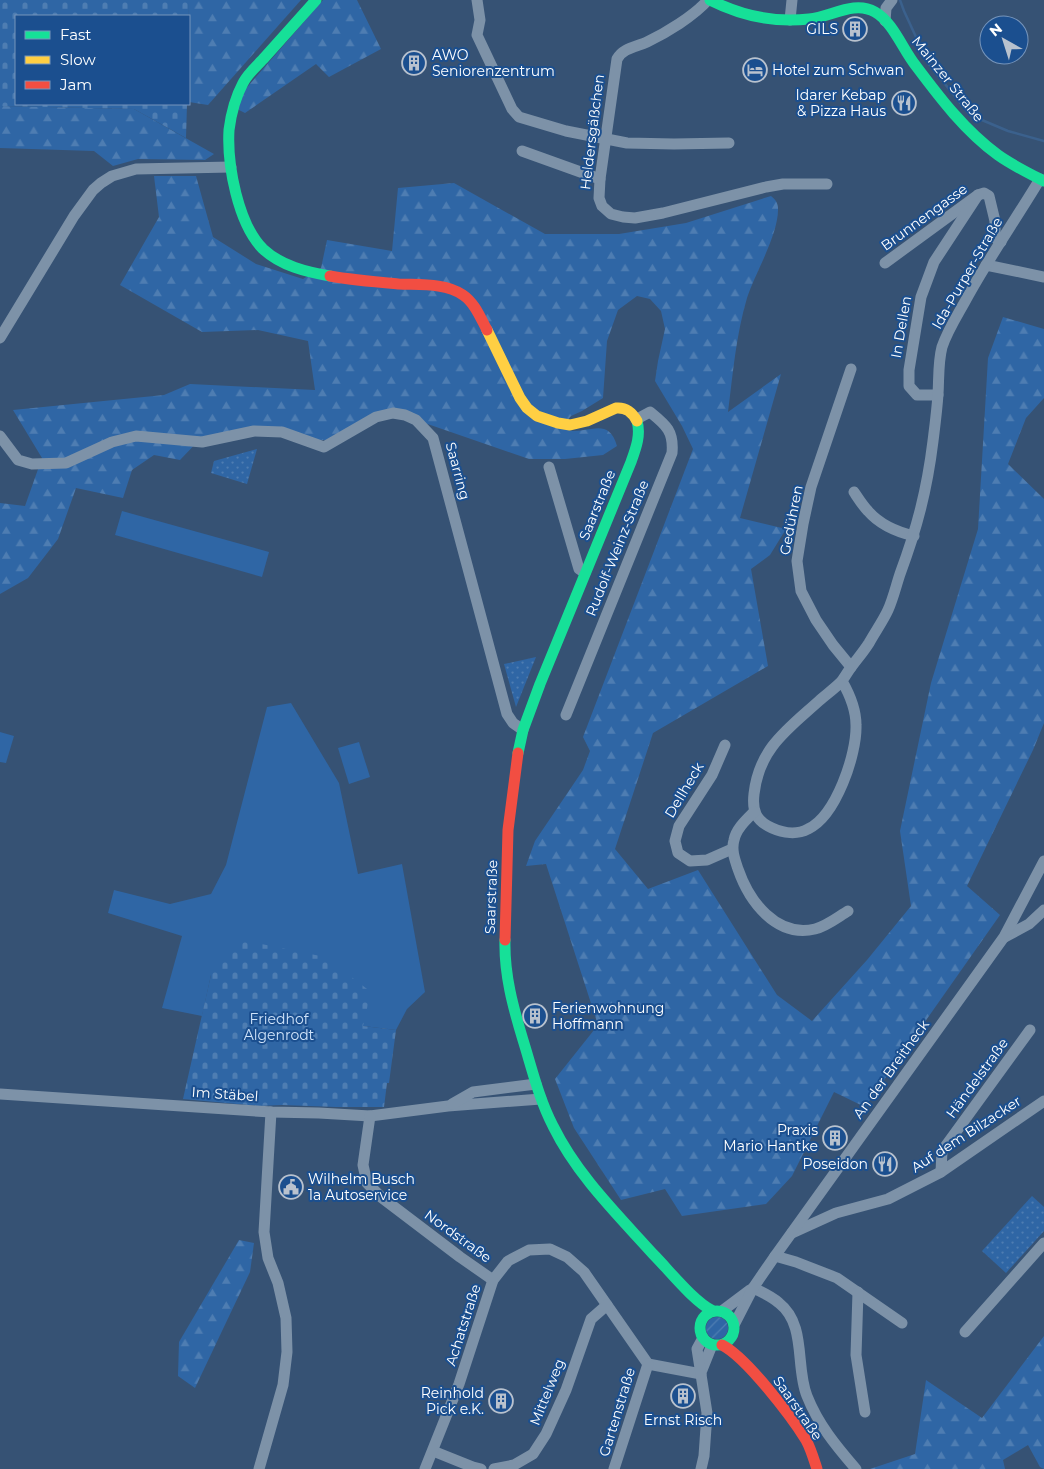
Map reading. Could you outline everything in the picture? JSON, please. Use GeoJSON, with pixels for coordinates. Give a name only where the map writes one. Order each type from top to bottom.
{"type":"FeatureCollection","features":[{"type":"Feature","properties":{"kind":"street"},"geometry":{"type":"LineString","coordinates":[[316,0],[244,80],[237,92],[232,107],[230,130],[231,167],[237,199],[252,235],[265,252],[280,262],[302,270],[336,277],[454,290],[470,300],[487,329],[522,402],[537,416],[570,425],[621,407],[631,411],[637,419]]}},
{"type":"Feature","properties":{"kind":"street"},"geometry":{"type":"LineString","coordinates":[[477,0],[480,20],[477,35],[512,109],[519,117],[566,131],[627,142],[729,143]]}},
{"type":"Feature","properties":{"kind":"street"},"geometry":{"type":"LineString","coordinates":[[709,0],[722,7],[762,17],[790,20],[812,19],[860,8],[869,9],[879,14],[885,21]]}},
{"type":"Feature","properties":{"kind":"street","name":"Heldersgäßchen"},"geometry":{"type":"LineString","coordinates":[[709,0],[697,11],[661,34],[622,52],[617,59],[600,178],[599,198],[602,206],[611,214],[635,218],[663,213],[766,187],[783,184],[827,184]]}},
{"type":"Feature","properties":{"kind":"street"},"geometry":{"type":"LineString","coordinates":[[790,20],[792,0]]}},
{"type":"Feature","properties":{"kind":"street"},"geometry":{"type":"LineString","coordinates":[[850,9],[870,0]]}},
{"type":"Feature","properties":{"kind":"street"},"geometry":{"type":"LineString","coordinates":[[885,21],[890,2]]}},
{"type":"Feature","properties":{"kind":"street","name":"Mainzer Straße"},"geometry":{"type":"LineString","coordinates":[[885,21],[910,58],[939,95],[976,137],[999,156],[1042,180]]}},
{"type":"Feature","properties":{"kind":"street"},"geometry":{"type":"LineString","coordinates":[[522,151],[600,178]]}},
{"type":"Feature","properties":{"kind":"street"},"geometry":{"type":"LineString","coordinates":[[0,338],[74,216],[89,195],[101,183],[112,176],[136,169],[231,167]]}},
{"type":"Feature","properties":{"kind":"street","name":"Ida-Purper-Straße"},"geometry":{"type":"LineString","coordinates":[[754,812],[752,802],[755,782],[766,753],[792,725],[842,681],[863,652],[887,611],[914,536],[922,505],[930,467],[941,350],[947,333],[986,265],[1042,180]]}},
{"type":"Feature","properties":{"kind":"street","name":"Brunnengasse"},"geometry":{"type":"LineString","coordinates":[[885,263],[978,196],[984,194],[989,196],[995,221],[995,238],[1001,242]]}},
{"type":"Feature","properties":{"kind":"street","name":"In Dellen"},"geometry":{"type":"LineString","coordinates":[[938,395],[917,395],[909,386],[909,370],[920,297],[934,262],[978,196]]}},
{"type":"Feature","properties":{"kind":"street"},"geometry":{"type":"LineString","coordinates":[[986,265],[1044,278]]}},
{"type":"Feature","properties":{"kind":"street","name":"Gedühren"},"geometry":{"type":"LineString","coordinates":[[851,369],[811,487],[797,561],[801,591],[816,620],[851,667]]}},
{"type":"Feature","properties":{"kind":"street","name":"Saarring"},"geometry":{"type":"LineString","coordinates":[[0,436],[18,460],[32,464],[58,463],[66,462],[112,442],[136,436],[202,442],[254,431],[282,432],[324,447],[376,417],[393,412],[416,420],[433,438],[507,714],[513,723],[523,730]]}},
{"type":"Feature","properties":{"kind":"street","name":"Rudolf-Weinz-Straße"},"geometry":{"type":"LineString","coordinates":[[566,715],[672,453],[673,442],[670,430],[662,422],[650,412],[637,419]]}},
{"type":"Feature","properties":{"kind":"street","name":"Saarstraße"},"geometry":{"type":"LineString","coordinates":[[637,419],[640,430],[638,444],[523,730],[508,830],[504,959],[513,1007],[541,1099],[552,1126],[570,1156],[589,1183],[682,1285],[707,1308],[717,1311]]}},
{"type":"Feature","properties":{"kind":"street"},"geometry":{"type":"LineString","coordinates":[[550,467],[579,569],[586,573]]}},
{"type":"Feature","properties":{"kind":"street"},"geometry":{"type":"LineString","coordinates":[[854,492],[868,512],[888,527],[900,533],[914,536]]}},
{"type":"Feature","properties":{"kind":"street"},"geometry":{"type":"LineString","coordinates":[[842,681],[854,707],[856,738],[850,763],[841,787],[829,810],[809,829],[788,833],[768,827],[754,812],[740,827],[734,838],[732,849],[740,877],[749,893],[758,907],[776,923],[791,929],[814,929],[848,911]]}},
{"type":"Feature","properties":{"kind":"street","name":"Dellheck"},"geometry":{"type":"LineString","coordinates":[[725,745],[712,775],[679,826],[675,842],[678,853],[690,861],[707,860],[732,849]]}},
{"type":"Feature","properties":{"kind":"street","name":"An der Breitheck"},"geometry":{"type":"LineString","coordinates":[[734,1329],[753,1288],[775,1256],[1004,937],[1044,861]]}},
{"type":"Feature","properties":{"kind":"street"},"geometry":{"type":"LineString","coordinates":[[1004,937],[1029,924],[1044,910]]}},
{"type":"Feature","properties":{"kind":"street","name":"Händelstraße"},"geometry":{"type":"LineString","coordinates":[[941,1172],[942,1151],[1030,1030]]}},
{"type":"Feature","properties":{"kind":"street","name":"Im Stäbel"},"geometry":{"type":"LineString","coordinates":[[448,1106],[473,1092],[536,1084]]}},
{"type":"Feature","properties":{"kind":"street","name":"Im Stäbel"},"geometry":{"type":"LineString","coordinates":[[0,1094],[271,1112],[319,1112],[370,1116],[448,1106],[541,1099]]}},
{"type":"Feature","properties":{"kind":"street","name":"Auf dem Bilzacker"},"geometry":{"type":"LineString","coordinates":[[791,1233],[836,1214],[888,1199],[941,1172],[1044,1101]]}},
{"type":"Feature","properties":{"kind":"street"},"geometry":{"type":"LineString","coordinates":[[260,1469],[283,1385],[287,1352],[286,1318],[278,1283],[268,1258],[264,1232],[271,1112]]}},
{"type":"Feature","properties":{"kind":"street","name":"Nordstraße"},"geometry":{"type":"LineString","coordinates":[[370,1116],[363,1165],[367,1183],[381,1197],[493,1280]]}},
{"type":"Feature","properties":{"kind":"street"},"geometry":{"type":"LineString","coordinates":[[965,1332],[1044,1243]]}},
{"type":"Feature","properties":{"kind":"street","name":"Achatstraße"},"geometry":{"type":"LineString","coordinates":[[425,1469],[459,1384],[493,1280],[508,1261],[522,1253],[529,1250],[550,1249],[567,1256],[584,1272],[648,1364]]}},
{"type":"Feature","properties":{"kind":"street"},"geometry":{"type":"LineString","coordinates":[[775,1256],[838,1278],[902,1323]]}},
{"type":"Feature","properties":{"kind":"street","name":"Saarstraße"},"geometry":{"type":"LineString","coordinates":[[682,1285],[702,1321]]}},
{"type":"Feature","properties":{"kind":"street"},"geometry":{"type":"LineString","coordinates":[[753,1288],[781,1304],[791,1317],[797,1335],[806,1395],[816,1416],[832,1440],[856,1469]]}},
{"type":"Feature","properties":{"kind":"street","name":"An der Breitheck"},"geometry":{"type":"LineString","coordinates":[[717,1311],[753,1288]]}},
{"type":"Feature","properties":{"kind":"street"},"geometry":{"type":"LineString","coordinates":[[858,1292],[856,1355],[865,1412]]}},
{"type":"Feature","properties":{"kind":"street","name":"Mittelweg"},"geometry":{"type":"LineString","coordinates":[[494,1469],[514,1465],[533,1454],[546,1434],[566,1390],[591,1319],[607,1305]]}},
{"type":"Feature","properties":{"kind":"street"},"geometry":{"type":"LineString","coordinates":[[701,1469],[704,1456],[707,1413],[697,1349],[712,1343],[729,1341],[734,1329],[730,1316],[717,1311],[706,1315],[702,1321],[700,1329],[712,1343]]}},
{"type":"Feature","properties":{"kind":"street","name":"Saarstraße"},"geometry":{"type":"LineString","coordinates":[[734,1329],[735,1342],[749,1368]]}},
{"type":"Feature","properties":{"kind":"street","name":"Saarstraße"},"geometry":{"type":"LineString","coordinates":[[712,1343],[728,1348],[749,1368],[783,1408],[807,1442],[817,1469]]}},
{"type":"Feature","properties":{"kind":"street"},"geometry":{"type":"LineString","coordinates":[[648,1364],[701,1374]]}},
{"type":"Feature","properties":{"kind":"street","name":"Gartenstraße"},"geometry":{"type":"LineString","coordinates":[[614,1469],[648,1364]]}},
{"type":"Feature","properties":{"kind":"street"},"geometry":{"type":"LineString","coordinates":[[433,1451],[481,1469]]}},
{"type":"Feature","properties":{"kind":"green space"},"geometry":{"type":"Polygon","coordinates":[[[0,0],[188,0],[188,15],[15,15],[15,105],[187,105],[186,138],[134,109],[0,106],[0,0]]]}},
{"type":"Feature","properties":{"kind":"green space"},"geometry":{"type":"Polygon","coordinates":[[[188,0],[301,0],[208,105],[190,102],[190,15],[188,15],[188,0]]]}},
{"type":"Feature","properties":{"kind":"green space"},"geometry":{"type":"Polygon","coordinates":[[[323,0],[357,0],[381,49],[329,77],[316,64],[245,113],[237,109],[242,93],[323,0]]]}},
{"type":"Feature","properties":{"kind":"green space"},"geometry":{"type":"Polygon","coordinates":[[[0,106],[134,109],[214,154],[205,160],[138,159],[113,166],[94,151],[0,148],[0,106]]]}},
{"type":"Feature","properties":{"kind":"green space"},"geometry":{"type":"Polygon","coordinates":[[[154,176],[196,176],[213,237],[256,264],[303,279],[321,268],[327,240],[392,251],[398,188],[454,183],[545,234],[619,234],[686,223],[771,196],[775,200],[778,208],[775,230],[747,298],[740,326],[728,412],[781,374],[740,518],[786,529],[770,555],[751,569],[768,666],[653,733],[615,849],[648,889],[698,870],[777,995],[812,1021],[867,960],[911,906],[900,831],[931,683],[978,529],[988,358],[1003,317],[1044,329],[1044,398],[1026,418],[1008,464],[1044,499],[1044,723],[1033,750],[967,886],[1000,915],[865,1107],[834,1092],[792,1176],[766,1204],[682,1216],[665,1189],[621,1200],[574,1128],[555,1079],[598,1025],[546,864],[526,866],[535,841],[583,770],[590,751],[583,737],[693,449],[682,426],[655,381],[665,329],[661,311],[650,299],[637,296],[618,310],[607,341],[603,398],[571,416],[562,427],[574,431],[600,428],[610,432],[617,446],[603,455],[565,459],[529,459],[416,420],[399,409],[332,440],[313,440],[282,428],[202,437],[180,460],[154,455],[132,470],[123,498],[76,488],[58,539],[28,578],[0,594],[0,503],[25,506],[42,458],[13,410],[164,395],[190,384],[315,390],[308,341],[258,330],[202,332],[120,285],[159,217],[154,176]]]}},
{"type":"Feature","properties":{"kind":"green space"},"geometry":{"type":"Polygon","coordinates":[[[257,449],[247,484],[211,473],[214,461],[257,449]]]}},
{"type":"Feature","properties":{"kind":"green space"},"geometry":{"type":"Polygon","coordinates":[[[122,511],[269,552],[262,577],[115,535],[122,511]]]}},
{"type":"Feature","properties":{"kind":"green space"},"geometry":{"type":"Polygon","coordinates":[[[536,657],[516,707],[504,664],[536,657]]]}},
{"type":"Feature","properties":{"kind":"green space"},"geometry":{"type":"Polygon","coordinates":[[[291,703],[339,783],[358,874],[402,864],[425,992],[407,1009],[396,1030],[363,1026],[211,975],[202,1016],[162,1008],[182,936],[108,913],[114,890],[170,904],[211,894],[226,865],[267,707],[291,703]]]}},
{"type":"Feature","properties":{"kind":"green space"},"geometry":{"type":"Polygon","coordinates":[[[0,732],[14,736],[6,763],[0,762],[0,732]]]}},
{"type":"Feature","properties":{"kind":"green space"},"geometry":{"type":"Polygon","coordinates":[[[359,742],[370,777],[349,784],[338,748],[359,742]]]}},
{"type":"Feature","properties":{"kind":"green space","name":"Friedhof Algenrodt"},"geometry":{"type":"Polygon","coordinates":[[[242,940],[325,957],[371,992],[363,1026],[396,1030],[384,1107],[258,1106],[183,1099],[211,975],[242,940]]]}},
{"type":"Feature","properties":{"kind":"green space"},"geometry":{"type":"Polygon","coordinates":[[[1032,1196],[1044,1207],[1044,1231],[1006,1273],[982,1251],[1032,1196]]]}},
{"type":"Feature","properties":{"kind":"green space"},"geometry":{"type":"Polygon","coordinates":[[[239,1240],[254,1243],[250,1272],[195,1388],[178,1376],[179,1342],[239,1240]]]}},
{"type":"Feature","properties":{"kind":"green space"},"geometry":{"type":"Polygon","coordinates":[[[717,1317],[725,1320],[728,1328],[725,1336],[717,1339],[709,1336],[706,1328],[709,1320],[717,1317]]]}},
{"type":"Feature","properties":{"kind":"green space"},"geometry":{"type":"Polygon","coordinates":[[[1044,1336],[1044,1469],[1040,1467],[1028,1445],[1003,1460],[1005,1469],[870,1469],[915,1454],[926,1380],[982,1418],[1044,1336]]]}},
{"type":"Feature","properties":{"kind":"waterway"},"geometry":{"type":"LineString","coordinates":[[900,0],[928,63],[970,115],[1008,131],[1044,141]]}},
{"type":"Feature","properties":{"kind":"traffic: fast"},"geometry":{"type":"LineString","coordinates":[[316,0],[245,79],[232,112],[229,144],[232,176],[236,193],[241,210],[254,238],[263,249],[278,260],[303,270],[330,276]]}},
{"type":"Feature","properties":{"kind":"traffic: fast"},"geometry":{"type":"LineString","coordinates":[[710,0],[746,14],[783,20],[817,18],[851,8],[867,9],[875,12],[887,22],[916,66],[964,125],[998,155],[1014,166],[1044,181]]}},
{"type":"Feature","properties":{"kind":"traffic: fast"},"geometry":{"type":"LineString","coordinates":[[518,753],[523,730],[540,684],[631,462],[638,436],[637,421]]}},
{"type":"Feature","properties":{"kind":"traffic: fast"},"geometry":{"type":"LineString","coordinates":[[505,940],[508,978],[519,1028],[536,1084],[553,1126],[563,1144],[612,1209],[689,1293],[713,1311]]}},
{"type":"Feature","properties":{"kind":"traffic: fast"},"geometry":{"type":"LineString","coordinates":[[717,1311],[724,1312],[729,1316],[733,1321],[734,1328],[733,1335],[729,1340],[724,1344],[717,1345],[710,1344],[705,1340],[701,1335],[700,1328],[701,1321],[705,1316],[710,1312],[717,1311]]}},
{"type":"Feature","properties":{"kind":"traffic: slow"},"geometry":{"type":"LineString","coordinates":[[487,330],[520,398],[527,408],[537,416],[570,425],[587,421],[616,408],[623,408],[633,415],[637,421]]}},
{"type":"Feature","properties":{"kind":"traffic: jam"},"geometry":{"type":"LineString","coordinates":[[330,276],[449,288],[463,295],[471,302],[487,330]]}},
{"type":"Feature","properties":{"kind":"traffic: jam"},"geometry":{"type":"LineString","coordinates":[[505,940],[508,830],[518,753]]}},
{"type":"Feature","properties":{"kind":"traffic: jam"},"geometry":{"type":"LineString","coordinates":[[722,1345],[755,1374],[790,1417],[806,1440],[817,1469]]}},
{"type":"Feature","properties":{"kind":"place","name":"GILS"},"geometry":{"type":"Point","coordinates":[855,29]}},
{"type":"Feature","properties":{"kind":"place","name":"AWO Seniorenzentrum"},"geometry":{"type":"Point","coordinates":[414,63]}},
{"type":"Feature","properties":{"kind":"place","name":"Hotel zum Schwan"},"geometry":{"type":"Point","coordinates":[755,70]}},
{"type":"Feature","properties":{"kind":"place","name":"Idarer Kebap & Pizza Haus"},"geometry":{"type":"Point","coordinates":[904,103]}},
{"type":"Feature","properties":{"kind":"place","name":"Ferienwohnung Hoffmann"},"geometry":{"type":"Point","coordinates":[535,1016]}},
{"type":"Feature","properties":{"kind":"place","name":"Praxis Mario Hantke"},"geometry":{"type":"Point","coordinates":[835,1138]}},
{"type":"Feature","properties":{"kind":"place","name":"Poseidon"},"geometry":{"type":"Point","coordinates":[885,1164]}},
{"type":"Feature","properties":{"kind":"place","name":"Wilhelm Busch 1a Autoservice"},"geometry":{"type":"Point","coordinates":[291,1187]}},
{"type":"Feature","properties":{"kind":"place","name":"Ernst Risch"},"geometry":{"type":"Point","coordinates":[683,1396]}},
{"type":"Feature","properties":{"kind":"place","name":"Reinhold Pick e.K."},"geometry":{"type":"Point","coordinates":[501,1401]}}]}
